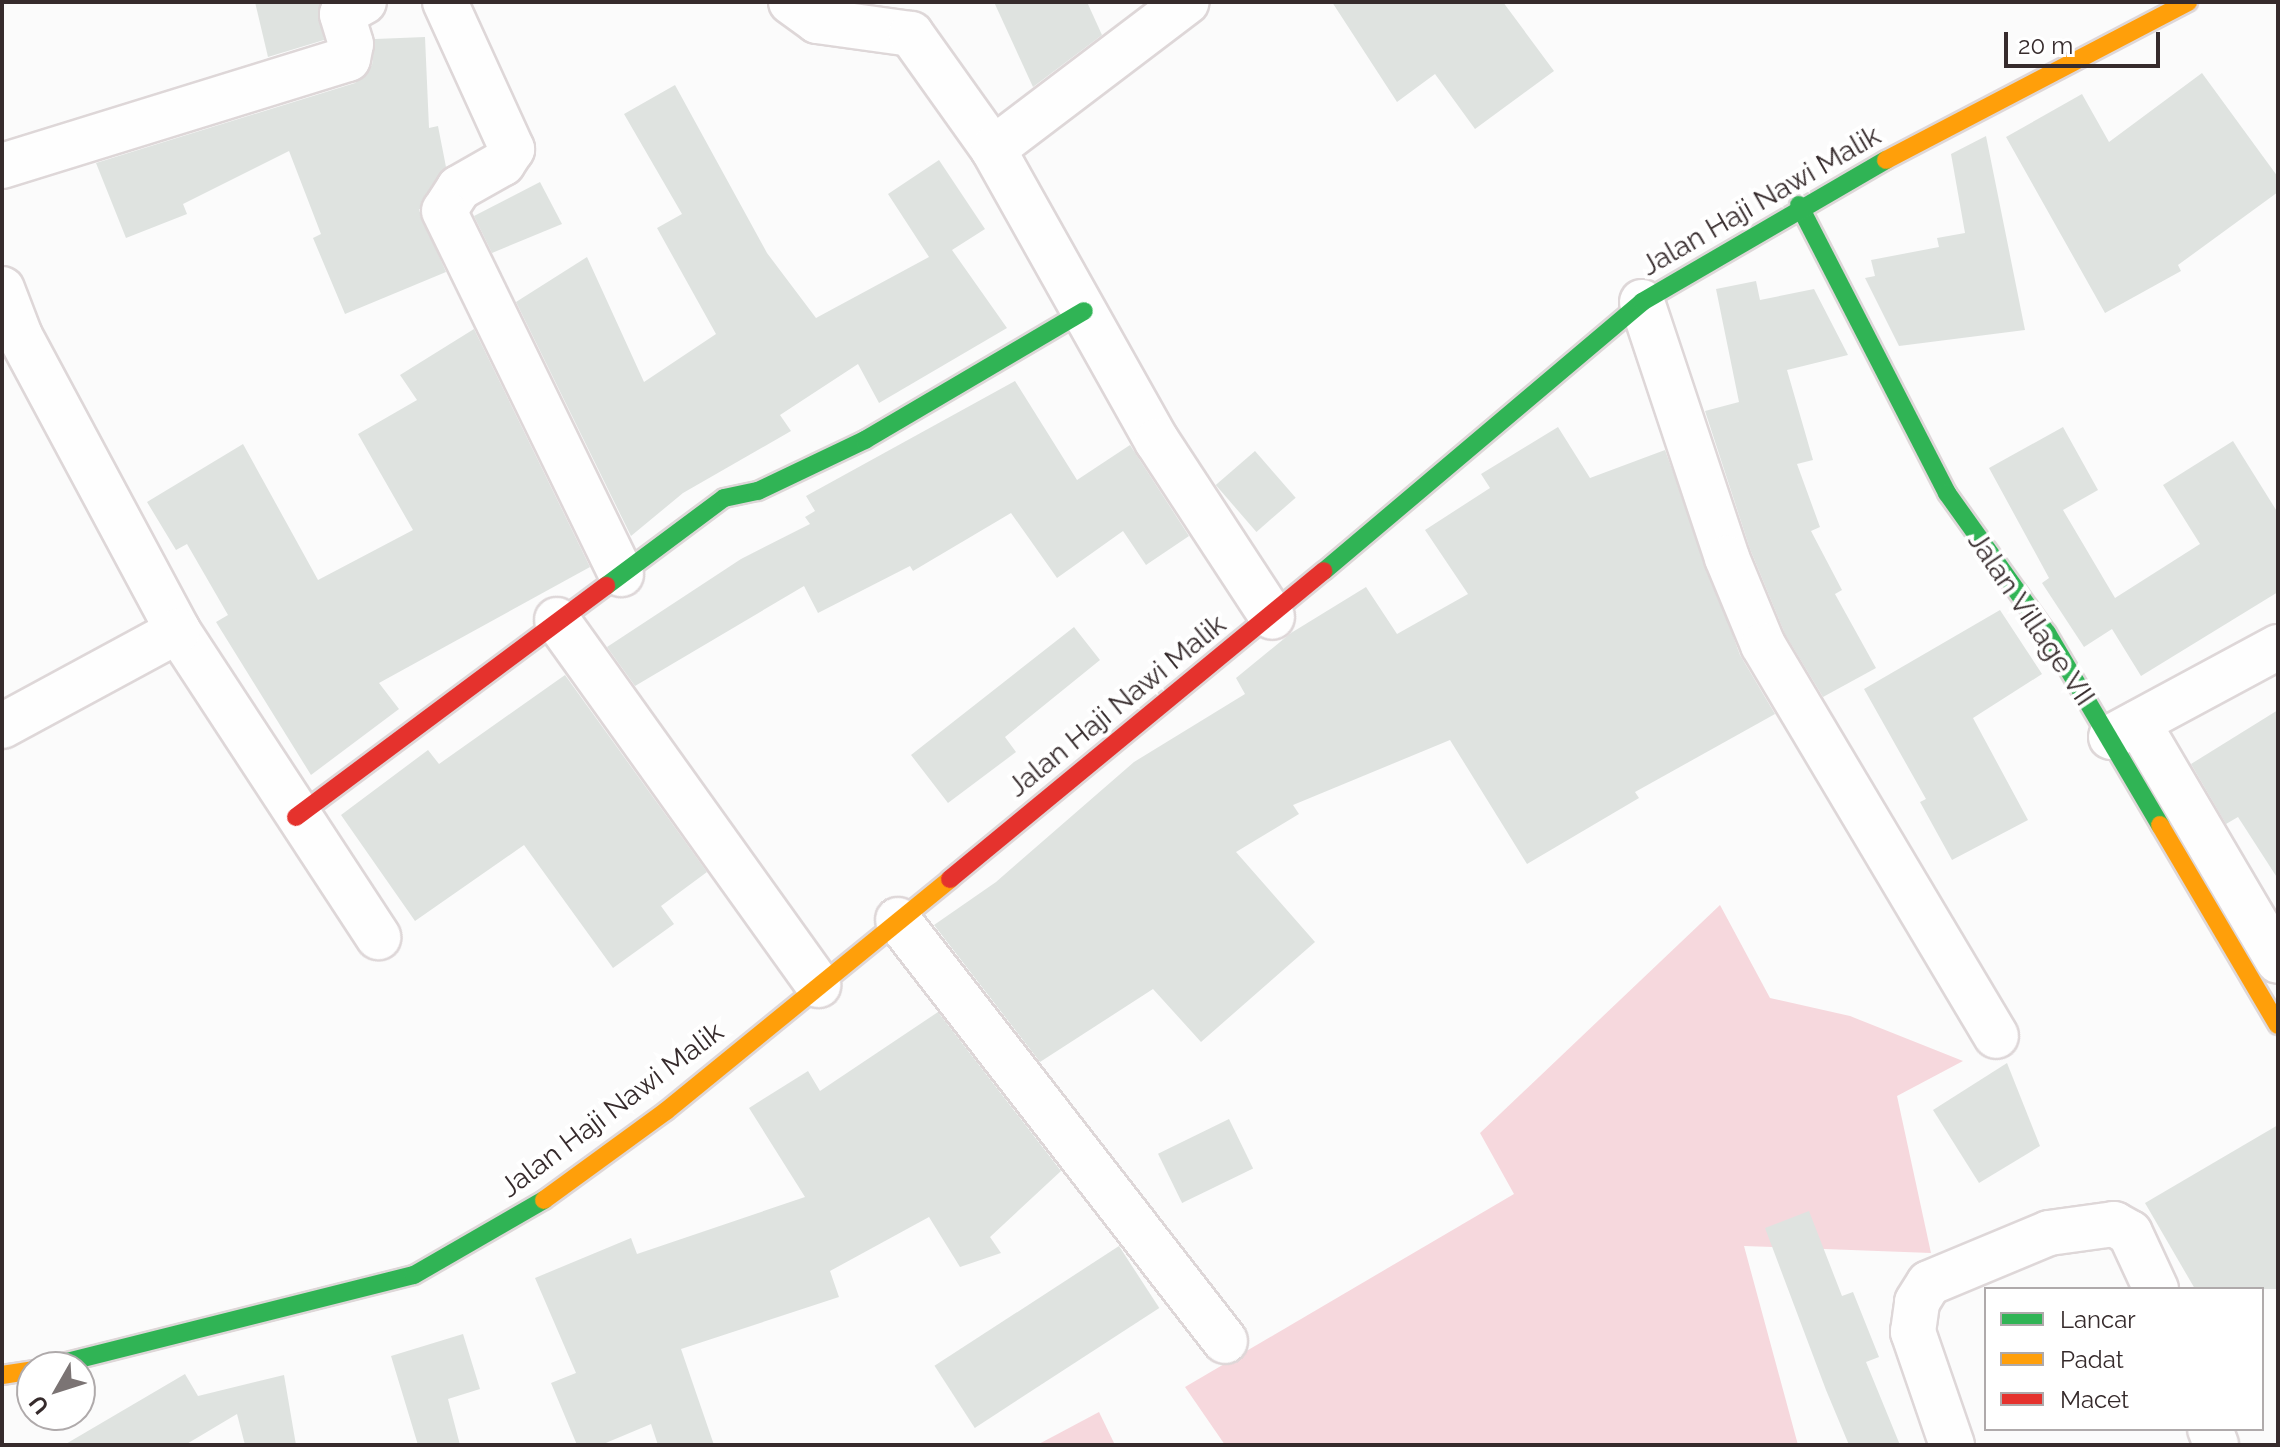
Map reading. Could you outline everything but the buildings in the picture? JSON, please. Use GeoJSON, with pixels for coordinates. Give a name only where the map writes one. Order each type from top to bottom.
{"type":"FeatureCollection","features":[{"type":"Feature","properties":{"kind":"main road","name":"Jalan Haji Nawi Malik"},"geometry":{"type":"LineString","coordinates":[[96,1355],[414,1275],[534,1208],[818,985],[1272,617],[1537,385],[1642,302],[1799,205],[2188,2]]}},
{"type":"Feature","properties":{"kind":"main road","name":"Jalan Village VII"},"geometry":{"type":"LineString","coordinates":[[1799,205],[1947,493],[2047,633],[2124,730],[2278,1025]]}},
{"type":"Feature","properties":{"kind":"main road"},"geometry":{"type":"LineString","coordinates":[[296,817],[724,498],[770,486],[865,440],[1084,311]]}},
{"type":"Feature","properties":{"kind":"street"},"geometry":{"type":"LineString","coordinates":[[2,166],[348,59],[351,44],[342,14],[364,2]]}},
{"type":"Feature","properties":{"kind":"street"},"geometry":{"type":"LineString","coordinates":[[445,2],[512,149],[503,163],[459,188],[444,211],[621,574]]}},
{"type":"Feature","properties":{"kind":"street"},"geometry":{"type":"LineString","coordinates":[[791,2],[817,21],[911,34],[993,149],[1157,441],[1272,617]]}},
{"type":"Feature","properties":{"kind":"street"},"geometry":{"type":"LineString","coordinates":[[993,149],[1187,2]]}},
{"type":"Feature","properties":{"kind":"street"},"geometry":{"type":"LineString","coordinates":[[2,289],[20,336],[178,631],[296,817],[378,937]]}},
{"type":"Feature","properties":{"kind":"street"},"geometry":{"type":"LineString","coordinates":[[1642,302],[1727,558],[1763,645],[1996,1036]]}},
{"type":"Feature","properties":{"kind":"street"},"geometry":{"type":"LineString","coordinates":[[557,620],[818,985]]}},
{"type":"Feature","properties":{"kind":"street"},"geometry":{"type":"LineString","coordinates":[[2,726],[178,631]]}},
{"type":"Feature","properties":{"kind":"street"},"geometry":{"type":"LineString","coordinates":[[2124,730],[2278,647]]}},
{"type":"Feature","properties":{"kind":"street","name":"Jalan Village VII"},"geometry":{"type":"LineString","coordinates":[[2124,730],[2278,961]]}},
{"type":"Feature","properties":{"kind":"street"},"geometry":{"type":"LineString","coordinates":[[898,920],[1225,1341]]}},
{"type":"Feature","properties":{"kind":"street"},"geometry":{"type":"LineString","coordinates":[[1952,1445],[1913,1332],[1917,1302],[1929,1283],[2049,1233],[2114,1224],[2130,1233],[2155,1287]]}},
{"type":"Feature","properties":{"kind":"shaded area"},"geometry":{"type":"Polygon","coordinates":[[[1720,905],[1770,998],[1850,1016],[1963,1061],[1897,1096],[1931,1253],[1744,1246],[1798,1445],[1225,1445],[1185,1387],[1514,1194],[1480,1133],[1720,905]]]}},
{"type":"Feature","properties":{"kind":"shaded area"},"geometry":{"type":"Polygon","coordinates":[[[1099,1412],[1115,1445],[1037,1445],[1099,1412]]]}},
{"type":"Feature","properties":{"kind":"traffic: fast"},"geometry":{"type":"LineString","coordinates":[[1324,571],[1642,302],[1886,160]]}},
{"type":"Feature","properties":{"kind":"traffic: fast"},"geometry":{"type":"LineString","coordinates":[[1799,205],[1947,493],[2047,633],[2160,825]]}},
{"type":"Feature","properties":{"kind":"traffic: fast"},"geometry":{"type":"LineString","coordinates":[[606,586],[724,498],[758,491],[865,440],[1084,311]]}},
{"type":"Feature","properties":{"kind":"traffic: fast"},"geometry":{"type":"LineString","coordinates":[[96,1355],[414,1275],[544,1200]]}},
{"type":"Feature","properties":{"kind":"traffic: slow"},"geometry":{"type":"LineString","coordinates":[[1886,160],[2188,2]]}},
{"type":"Feature","properties":{"kind":"traffic: slow"},"geometry":{"type":"LineString","coordinates":[[2160,825],[2278,1025]]}},
{"type":"Feature","properties":{"kind":"traffic: slow"},"geometry":{"type":"LineString","coordinates":[[544,1200],[666,1111],[950,879]]}},
{"type":"Feature","properties":{"kind":"traffic: slow"},"geometry":{"type":"LineString","coordinates":[[2,1375],[16,1373]]}},
{"type":"Feature","properties":{"kind":"traffic: jam"},"geometry":{"type":"LineString","coordinates":[[950,879],[1324,571]]}},
{"type":"Feature","properties":{"kind":"traffic: jam"},"geometry":{"type":"LineString","coordinates":[[296,817],[606,586]]}}]}
